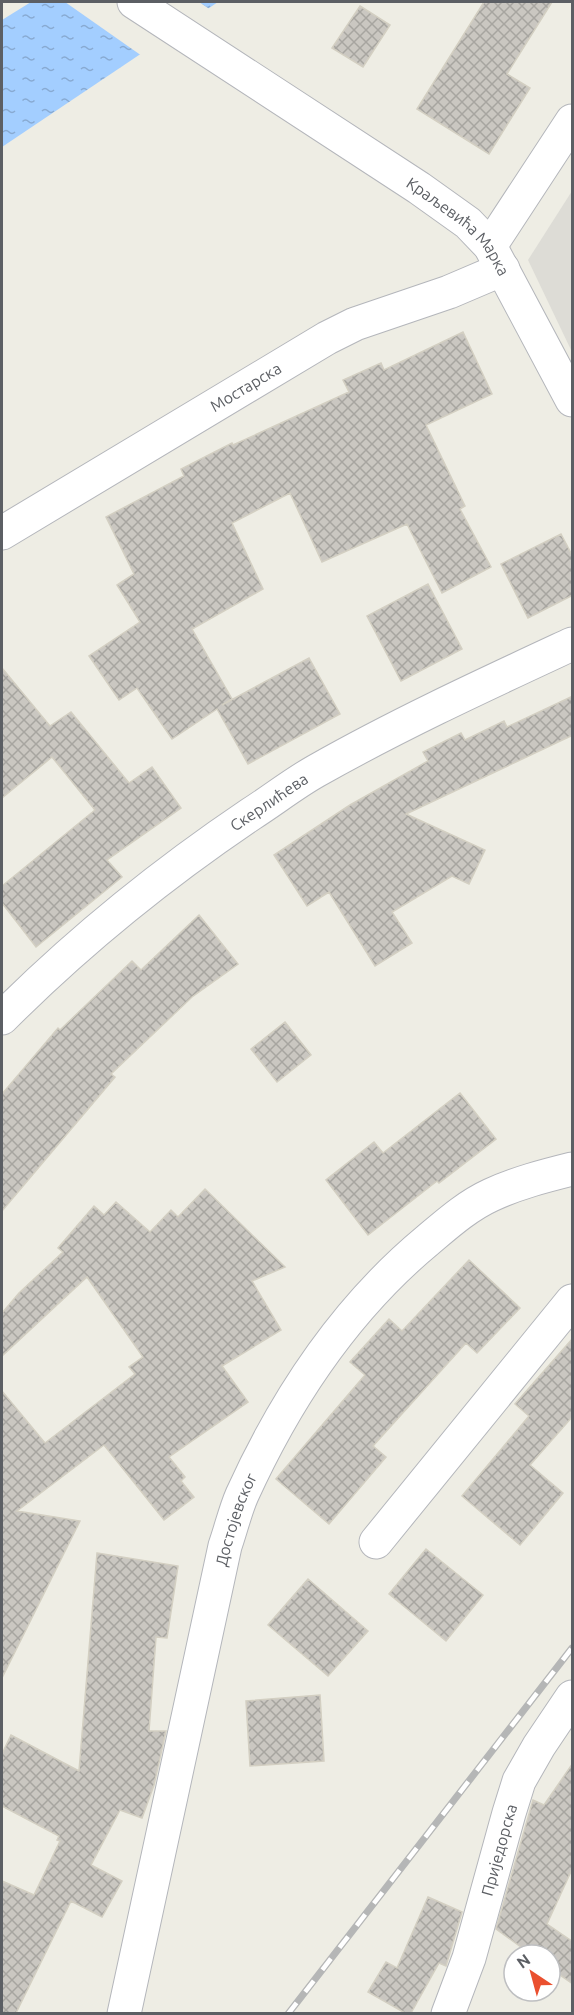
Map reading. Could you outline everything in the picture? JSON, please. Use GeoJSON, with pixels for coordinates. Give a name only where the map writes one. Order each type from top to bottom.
{"type":"FeatureCollection","features":[{"type":"Feature","properties":{"kind":"street","name":"Краљевића Марка"},"geometry":{"type":"LineString","coordinates":[[134,2],[441,202],[468,223],[497,257],[573,400]]}},
{"type":"Feature","properties":{"kind":"street"},"geometry":{"type":"LineString","coordinates":[[497,257],[573,121]]}},
{"type":"Feature","properties":{"kind":"street","name":"Мостарска"},"geometry":{"type":"LineString","coordinates":[[2,533],[327,338],[355,324],[449,292],[497,257]]}},
{"type":"Feature","properties":{"kind":"street","name":"Скерлићева"},"geometry":{"type":"LineString","coordinates":[[2,1018],[43,976],[201,848],[314,772],[429,711],[573,644]]}},
{"type":"Feature","properties":{"kind":"street","name":"Достојевског"},"geometry":{"type":"LineString","coordinates":[[124,2013],[225,1546],[242,1496],[268,1445],[294,1397],[326,1347],[362,1303],[408,1257],[457,1215],[489,1196],[530,1179],[573,1169]]}},
{"type":"Feature","properties":{"kind":"street"},"geometry":{"type":"LineString","coordinates":[[376,1542],[573,1301]]}},
{"type":"Feature","properties":{"kind":"street","name":"Приједорска"},"geometry":{"type":"LineString","coordinates":[[448,2013],[469,1958],[519,1780],[573,1697]]}},
{"type":"Feature","properties":{"kind":"shaded area"},"geometry":{"type":"Polygon","coordinates":[[[572,191],[572,352],[528,260],[572,191]]]}},
{"type":"Feature","properties":{"kind":"water"},"geometry":{"type":"Polygon","coordinates":[[[31,2],[218,2],[2,147],[2,20],[31,2]]]}},
{"type":"Feature","properties":{"kind":"pier"},"geometry":{"type":"Polygon","coordinates":[[[65,2],[199,2],[211,10],[142,56],[65,2]]]}},
{"type":"Feature","properties":{"kind":"building"},"geometry":{"type":"Polygon","coordinates":[[[484,2],[552,2],[507,74],[530,88],[489,154],[417,109],[484,2]]]}},
{"type":"Feature","properties":{"kind":"building"},"geometry":{"type":"Polygon","coordinates":[[[360,6],[390,25],[363,67],[332,48],[360,6]]]}},
{"type":"Feature","properties":{"kind":"building"},"geometry":{"type":"Polygon","coordinates":[[[463,332],[492,394],[426,425],[465,506],[460,509],[491,567],[442,593],[407,524],[322,562],[290,493],[232,523],[263,589],[192,629],[232,699],[222,705],[309,658],[340,714],[248,764],[217,709],[172,739],[137,688],[119,700],[89,656],[140,622],[117,585],[134,574],[106,517],[184,476],[181,469],[232,443],[233,445],[349,392],[343,380],[381,363],[384,370],[463,332]]]}},
{"type":"Feature","properties":{"kind":"building"},"geometry":{"type":"Polygon","coordinates":[[[561,534],[573,557],[573,595],[528,618],[501,564],[561,534]]]}},
{"type":"Feature","properties":{"kind":"building"},"geometry":{"type":"Polygon","coordinates":[[[428,584],[462,649],[401,681],[367,616],[428,584]]]}},
{"type":"Feature","properties":{"kind":"building"},"geometry":{"type":"Polygon","coordinates":[[[2,668],[50,726],[71,712],[129,783],[152,767],[181,808],[107,860],[122,877],[36,947],[2,903],[2,886],[95,810],[52,757],[2,798],[2,668]]]}},
{"type":"Feature","properties":{"kind":"building"},"geometry":{"type":"Polygon","coordinates":[[[573,696],[573,735],[406,814],[485,850],[469,884],[452,876],[392,912],[412,943],[375,966],[329,892],[307,906],[274,855],[350,805],[428,761],[423,752],[461,733],[465,740],[504,721],[507,727],[573,696]]]}},
{"type":"Feature","properties":{"kind":"building"},"geometry":{"type":"Polygon","coordinates":[[[199,915],[238,964],[192,997],[111,1074],[115,1077],[2,1211],[2,1094],[58,1028],[60,1030],[132,961],[141,970],[199,915]]]}},
{"type":"Feature","properties":{"kind":"building"},"geometry":{"type":"Polygon","coordinates":[[[285,1022],[311,1055],[277,1082],[251,1049],[285,1022]]]}},
{"type":"Feature","properties":{"kind":"building"},"geometry":{"type":"Polygon","coordinates":[[[460,1093],[496,1139],[368,1235],[326,1180],[374,1142],[383,1153],[460,1093]]]}},
{"type":"Feature","properties":{"kind":"building"},"geometry":{"type":"Polygon","coordinates":[[[205,1189],[285,1267],[252,1281],[281,1330],[222,1366],[248,1402],[169,1457],[185,1477],[181,1481],[194,1497],[164,1520],[104,1445],[17,1511],[80,1521],[2,1678],[2,1391],[45,1443],[135,1374],[129,1367],[143,1357],[87,1277],[2,1356],[2,1313],[19,1293],[63,1252],[58,1248],[94,1206],[104,1215],[116,1202],[150,1232],[171,1210],[178,1217],[205,1189]]]}},
{"type":"Feature","properties":{"kind":"building"},"geometry":{"type":"Polygon","coordinates":[[[469,1260],[520,1308],[477,1353],[466,1343],[373,1446],[386,1457],[329,1524],[276,1479],[365,1375],[350,1362],[389,1319],[402,1331],[469,1260]]]}},
{"type":"Feature","properties":{"kind":"building"},"geometry":{"type":"Polygon","coordinates":[[[573,1338],[573,1416],[530,1465],[563,1493],[520,1545],[462,1496],[529,1416],[515,1404],[573,1338]]]}},
{"type":"Feature","properties":{"kind":"building"},"geometry":{"type":"Polygon","coordinates":[[[426,1549],[483,1595],[446,1641],[389,1594],[426,1549]]]}},
{"type":"Feature","properties":{"kind":"building"},"geometry":{"type":"Polygon","coordinates":[[[97,1553],[178,1566],[167,1638],[156,1637],[149,1731],[166,1731],[154,1785],[142,1818],[120,1810],[91,1865],[122,1881],[102,1917],[71,1901],[16,2013],[2,2013],[2,1881],[34,1895],[60,1841],[57,1840],[59,1836],[2,1806],[2,1754],[11,1735],[79,1771],[97,1553]]]}},
{"type":"Feature","properties":{"kind":"building"},"geometry":{"type":"Polygon","coordinates":[[[308,1579],[368,1631],[328,1676],[268,1625],[308,1579]]]}},
{"type":"Feature","properties":{"kind":"building"},"geometry":{"type":"Polygon","coordinates":[[[320,1695],[324,1761],[250,1766],[246,1701],[320,1695]]]}},
{"type":"Feature","properties":{"kind":"building"},"geometry":{"type":"Polygon","coordinates":[[[573,1763],[573,1867],[547,1924],[573,1942],[573,1984],[562,1976],[562,1943],[515,1943],[496,1929],[533,1800],[544,1805],[573,1763]]]}},
{"type":"Feature","properties":{"kind":"building"},"geometry":{"type":"Polygon","coordinates":[[[428,1897],[462,1912],[446,1966],[439,1963],[411,2013],[405,2013],[368,1992],[386,1962],[397,1968],[428,1897]]]}},
{"type":"Feature","properties":{"kind":"railway"},"geometry":{"type":"LineString","coordinates":[[288,2014],[572,1648]]}}]}
